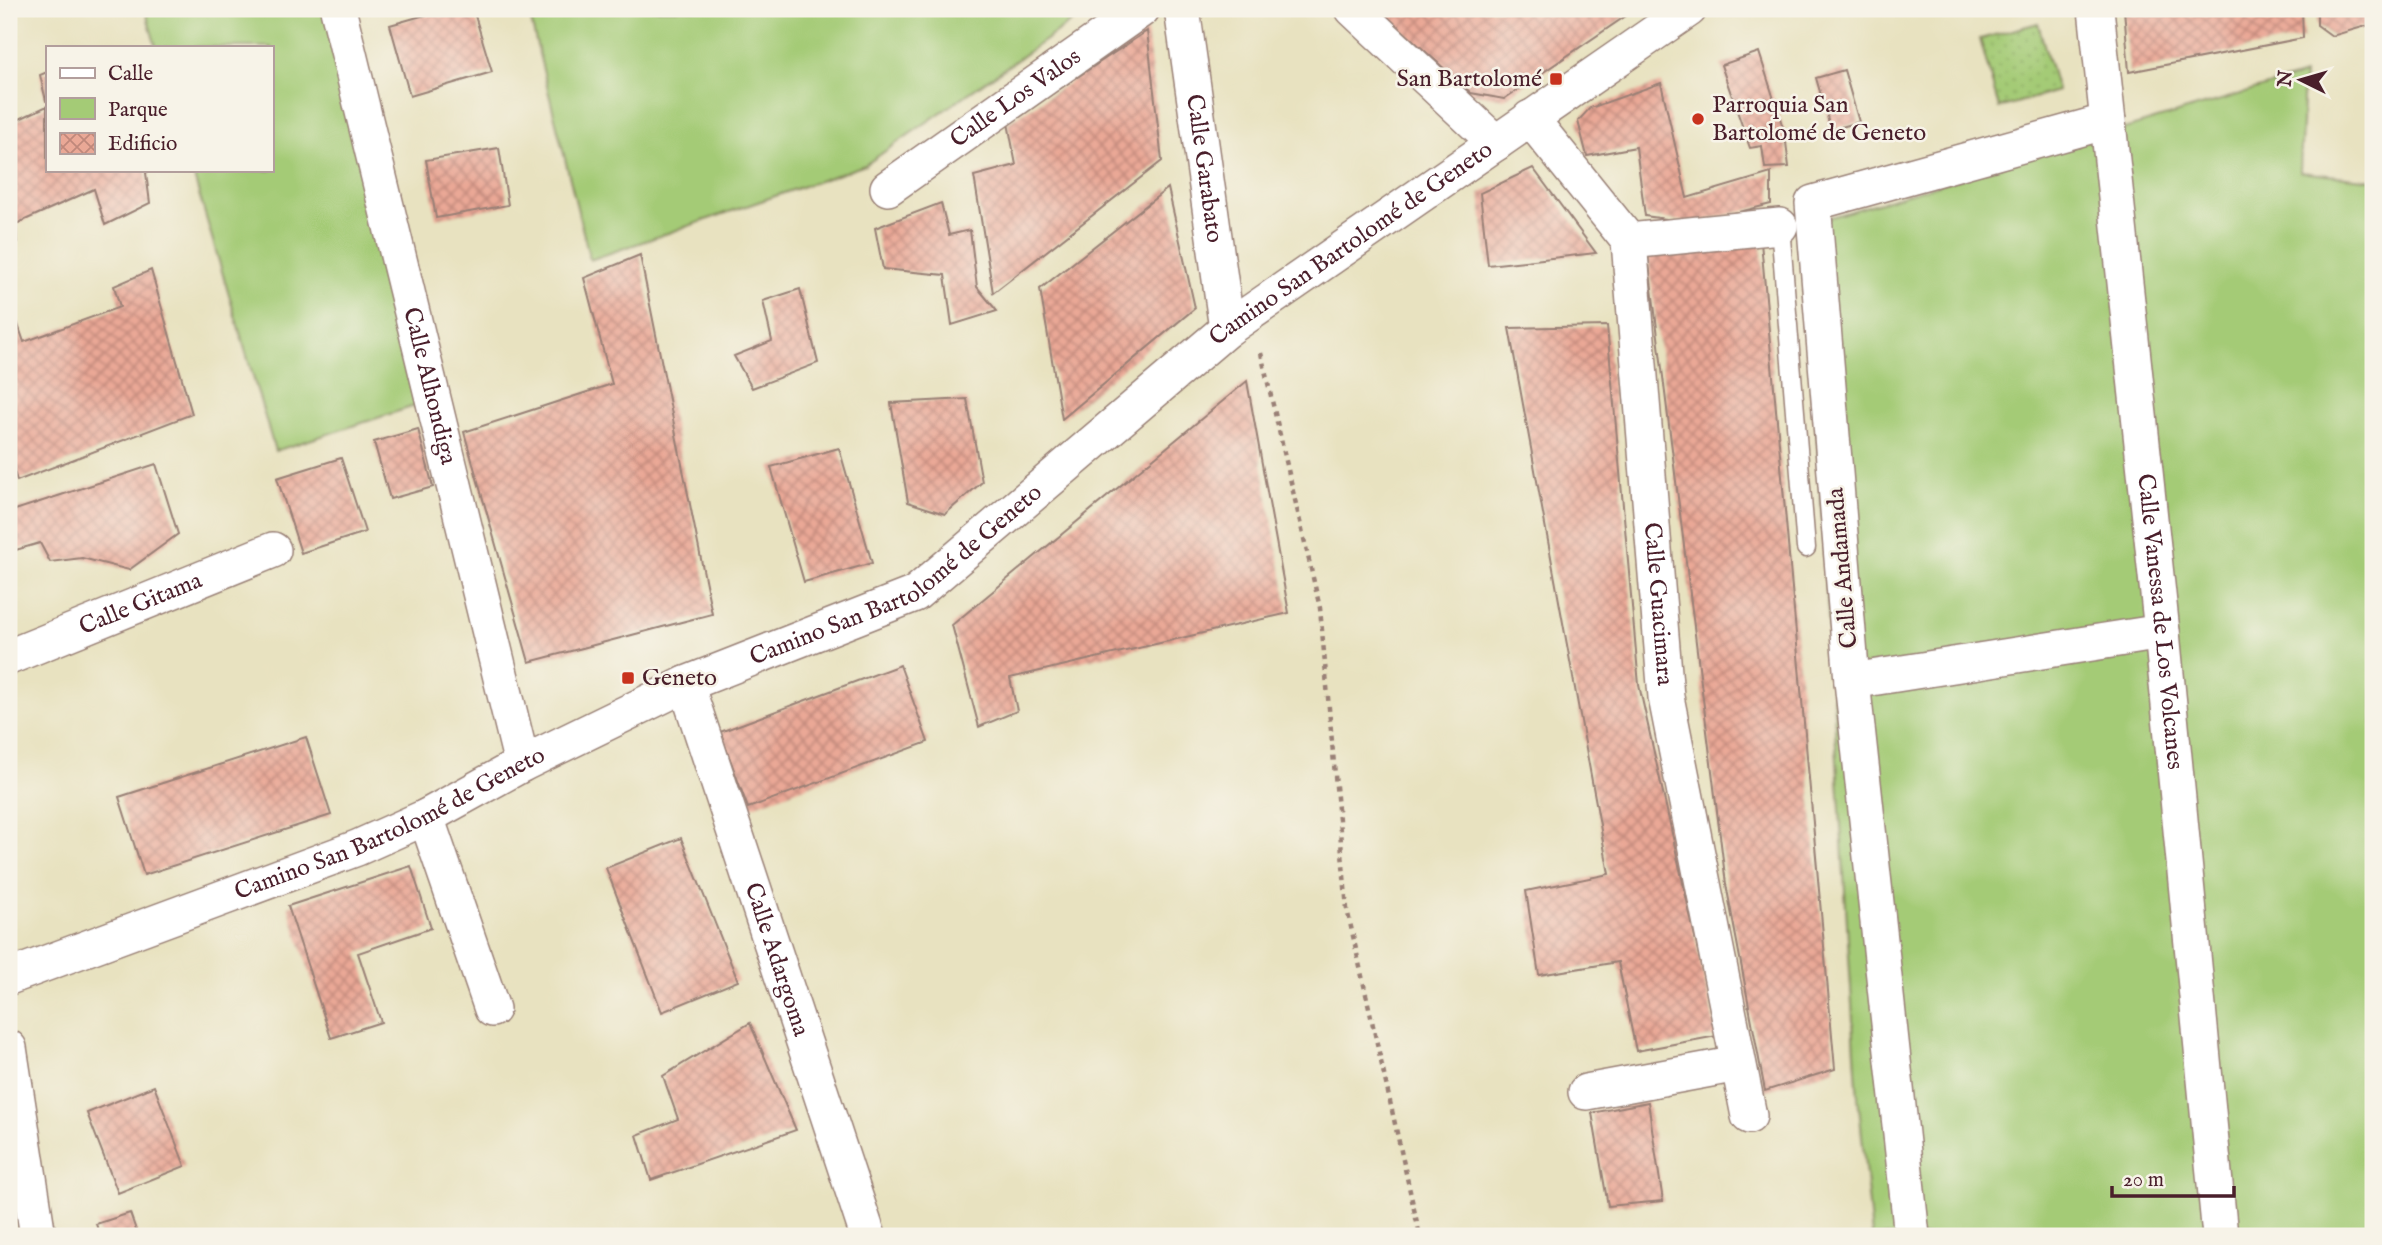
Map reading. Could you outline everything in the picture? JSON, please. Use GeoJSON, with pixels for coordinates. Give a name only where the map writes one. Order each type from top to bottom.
{"type":"FeatureCollection","features":[{"type":"Feature","properties":{"kind":"street","name":"Calle Alhondiga"},"geometry":{"type":"LineString","coordinates":[[338,9],[522,764]]}},
{"type":"Feature","properties":{"kind":"street","name":"Calle Los Valos"},"geometry":{"type":"LineString","coordinates":[[888,188],[1142,9]]}},
{"type":"Feature","properties":{"kind":"street","name":"Calle Garabato"},"geometry":{"type":"LineString","coordinates":[[1182,9],[1239,320]]}},
{"type":"Feature","properties":{"kind":"street"},"geometry":{"type":"LineString","coordinates":[[1353,9],[1496,143]]}},
{"type":"Feature","properties":{"kind":"street","name":"Camino San Bartolomé de Geneto"},"geometry":{"type":"LineString","coordinates":[[9,977],[357,848],[426,817],[522,764],[686,684],[915,594],[1239,320],[1689,9]]}},
{"type":"Feature","properties":{"kind":"street","name":"Calle Vanessa de Los Volcanes"},"geometry":{"type":"LineString","coordinates":[[2096,9],[2162,632],[2220,1236]]}},
{"type":"Feature","properties":{"kind":"street"},"geometry":{"type":"LineString","coordinates":[[1530,118],[1629,241],[1780,226]]}},
{"type":"Feature","properties":{"kind":"street","name":"Calle Andamada"},"geometry":{"type":"LineString","coordinates":[[1912,1236],[1852,681],[1813,203],[2108,121]]}},
{"type":"Feature","properties":{"kind":"street","name":"Calle Guacimara"},"geometry":{"type":"LineString","coordinates":[[1629,241],[1666,697],[1748,1116]]}},
{"type":"Feature","properties":{"kind":"street","name":"Calle Gitama"},"geometry":{"type":"LineString","coordinates":[[9,657],[273,550]]}},
{"type":"Feature","properties":{"kind":"street"},"geometry":{"type":"LineString","coordinates":[[1852,681],[2162,632]]}},
{"type":"Feature","properties":{"kind":"street","name":"Calle Adargoma"},"geometry":{"type":"LineString","coordinates":[[686,684],[868,1236]]}},
{"type":"Feature","properties":{"kind":"street"},"geometry":{"type":"LineString","coordinates":[[426,817],[492,1009]]}},
{"type":"Feature","properties":{"kind":"street"},"geometry":{"type":"LineString","coordinates":[[9,1048],[38,1236]]}},
{"type":"Feature","properties":{"kind":"street"},"geometry":{"type":"LineString","coordinates":[[1586,1092],[1738,1064]]}},
{"type":"Feature","properties":{"kind":"lane"},"geometry":{"type":"LineString","coordinates":[[1780,226],[1806,548]]}},
{"type":"Feature","properties":{"kind":"path"},"geometry":{"type":"LineString","coordinates":[[1239,320],[1320,608],[1348,909],[1420,1236]]}},
{"type":"Feature","properties":{"kind":"green space"},"geometry":{"type":"Polygon","coordinates":[[[145,9],[328,9],[421,404],[275,451],[193,172],[273,172],[273,46],[156,46],[145,9]]]}},
{"type":"Feature","properties":{"kind":"green space"},"geometry":{"type":"Polygon","coordinates":[[[528,9],[1090,9],[865,165],[590,260],[528,9]]]}},
{"type":"Feature","properties":{"kind":"green space"},"geometry":{"type":"Polygon","coordinates":[[[2038,23],[2057,91],[1999,108],[1980,39],[2038,23]]]}},
{"type":"Feature","properties":{"kind":"green space"},"geometry":{"type":"Polygon","coordinates":[[[2304,75],[2300,172],[2373,180],[2373,1236],[1872,1236],[1857,1086],[1804,225],[2304,75]]]}},
{"type":"Feature","properties":{"kind":"building"},"geometry":{"type":"Polygon","coordinates":[[[446,9],[473,9],[492,72],[410,96],[390,25],[446,9]]]}},
{"type":"Feature","properties":{"kind":"building"},"geometry":{"type":"Polygon","coordinates":[[[1379,9],[1636,9],[1504,99],[1471,93],[1379,9]]]}},
{"type":"Feature","properties":{"kind":"building"},"geometry":{"type":"Polygon","coordinates":[[[2124,9],[2302,9],[2303,38],[2129,72],[2124,9]]]}},
{"type":"Feature","properties":{"kind":"building"},"geometry":{"type":"Polygon","coordinates":[[[2317,9],[2373,9],[2373,24],[2332,36],[2317,25],[2317,9]]]}},
{"type":"Feature","properties":{"kind":"building"},"geometry":{"type":"Polygon","coordinates":[[[1147,31],[1162,161],[993,293],[974,176],[1016,165],[1008,123],[1147,31]]]}},
{"type":"Feature","properties":{"kind":"building"},"geometry":{"type":"Polygon","coordinates":[[[1759,52],[1785,134],[1789,167],[1765,168],[1762,146],[1750,148],[1721,65],[1759,52]]]}},
{"type":"Feature","properties":{"kind":"building"},"geometry":{"type":"Polygon","coordinates":[[[1844,70],[1859,122],[1831,130],[1816,78],[1844,70]]]}},
{"type":"Feature","properties":{"kind":"building"},"geometry":{"type":"Polygon","coordinates":[[[46,72],[46,101],[40,75],[46,72]]]}},
{"type":"Feature","properties":{"kind":"building"},"geometry":{"type":"Polygon","coordinates":[[[1661,83],[1687,198],[1771,173],[1771,204],[1695,223],[1645,216],[1636,147],[1587,156],[1578,121],[1590,108],[1661,83]]]}},
{"type":"Feature","properties":{"kind":"building"},"geometry":{"type":"Polygon","coordinates":[[[46,106],[46,172],[147,172],[150,203],[105,225],[94,189],[16,224],[17,245],[9,249],[9,124],[46,106]]]}},
{"type":"Feature","properties":{"kind":"building"},"geometry":{"type":"Polygon","coordinates":[[[499,148],[508,205],[436,218],[426,160],[499,148]]]}},
{"type":"Feature","properties":{"kind":"building"},"geometry":{"type":"Polygon","coordinates":[[[1533,168],[1596,253],[1488,265],[1480,193],[1533,168]]]}},
{"type":"Feature","properties":{"kind":"building"},"geometry":{"type":"Polygon","coordinates":[[[1168,188],[1195,308],[1062,419],[1040,289],[1168,188]]]}},
{"type":"Feature","properties":{"kind":"building"},"geometry":{"type":"Polygon","coordinates":[[[941,203],[949,235],[970,230],[977,287],[997,311],[952,325],[945,275],[883,269],[875,228],[941,203]]]}},
{"type":"Feature","properties":{"kind":"building"},"geometry":{"type":"Polygon","coordinates":[[[1761,242],[1835,1069],[1765,1091],[1726,884],[1648,256],[1761,242]]]}},
{"type":"Feature","properties":{"kind":"building"},"geometry":{"type":"Polygon","coordinates":[[[640,255],[712,614],[529,662],[464,432],[612,384],[584,278],[640,255]]]}},
{"type":"Feature","properties":{"kind":"building"},"geometry":{"type":"Polygon","coordinates":[[[151,270],[192,414],[17,481],[9,454],[9,315],[14,313],[24,342],[120,307],[114,286],[151,270]]]}},
{"type":"Feature","properties":{"kind":"building"},"geometry":{"type":"Polygon","coordinates":[[[800,289],[818,363],[752,388],[734,356],[772,341],[763,301],[800,289]]]}},
{"type":"Feature","properties":{"kind":"building"},"geometry":{"type":"Polygon","coordinates":[[[1607,326],[1639,685],[1717,1036],[1636,1051],[1618,962],[1539,975],[1526,891],[1609,874],[1509,328],[1607,326]]]}},
{"type":"Feature","properties":{"kind":"building"},"geometry":{"type":"Polygon","coordinates":[[[1247,381],[1289,613],[1010,678],[1017,711],[979,727],[952,625],[1247,381]]]}},
{"type":"Feature","properties":{"kind":"building"},"geometry":{"type":"Polygon","coordinates":[[[967,399],[982,482],[945,514],[908,502],[891,403],[967,399]]]}},
{"type":"Feature","properties":{"kind":"building"},"geometry":{"type":"Polygon","coordinates":[[[418,429],[433,487],[390,499],[374,442],[418,429]]]}},
{"type":"Feature","properties":{"kind":"building"},"geometry":{"type":"Polygon","coordinates":[[[839,448],[872,563],[804,582],[771,467],[839,448]]]}},
{"type":"Feature","properties":{"kind":"building"},"geometry":{"type":"Polygon","coordinates":[[[341,458],[365,532],[301,553],[277,478],[341,458]]]}},
{"type":"Feature","properties":{"kind":"building"},"geometry":{"type":"Polygon","coordinates":[[[156,464],[178,534],[129,570],[82,558],[50,562],[40,543],[9,552],[9,512],[156,464]]]}},
{"type":"Feature","properties":{"kind":"building"},"geometry":{"type":"Polygon","coordinates":[[[900,665],[928,742],[748,808],[720,732],[900,665]]]}},
{"type":"Feature","properties":{"kind":"building"},"geometry":{"type":"Polygon","coordinates":[[[306,737],[331,815],[144,875],[119,797],[306,737]]]}},
{"type":"Feature","properties":{"kind":"building"},"geometry":{"type":"Polygon","coordinates":[[[681,838],[738,981],[662,1012],[606,868],[681,838]]]}},
{"type":"Feature","properties":{"kind":"building"},"geometry":{"type":"Polygon","coordinates":[[[411,866],[431,928],[358,953],[381,1022],[331,1038],[288,906],[411,866]]]}},
{"type":"Feature","properties":{"kind":"building"},"geometry":{"type":"Polygon","coordinates":[[[750,1023],[796,1130],[651,1180],[637,1135],[678,1119],[663,1076],[750,1023]]]}},
{"type":"Feature","properties":{"kind":"building"},"geometry":{"type":"Polygon","coordinates":[[[154,1086],[185,1166],[118,1193],[87,1113],[154,1086]]]}},
{"type":"Feature","properties":{"kind":"building"},"geometry":{"type":"Polygon","coordinates":[[[1648,1102],[1663,1201],[1608,1206],[1592,1113],[1648,1102]]]}},
{"type":"Feature","properties":{"kind":"building"},"geometry":{"type":"Polygon","coordinates":[[[130,1213],[138,1236],[100,1236],[96,1224],[130,1213]]]}},
{"type":"Feature","properties":{"kind":"place","name":"San Bartolomé"},"geometry":{"type":"Point","coordinates":[1556,79]}},
{"type":"Feature","properties":{"kind":"place","name":"Parroquia San Bartolomé de Geneto"},"geometry":{"type":"Point","coordinates":[1698,119]}},
{"type":"Feature","properties":{"kind":"place","name":"Geneto"},"geometry":{"type":"Point","coordinates":[628,678]}}]}
